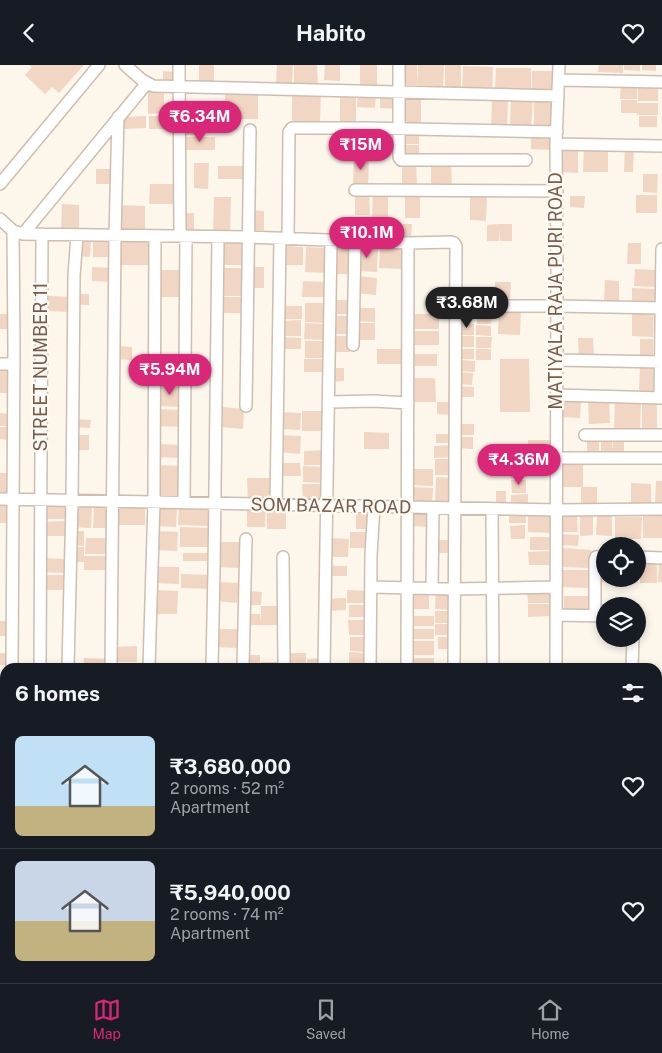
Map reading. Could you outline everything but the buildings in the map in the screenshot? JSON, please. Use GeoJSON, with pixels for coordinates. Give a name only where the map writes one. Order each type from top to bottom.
{"type":"FeatureCollection","features":[{"type":"Feature","properties":{"kind":"street"},"geometry":{"type":"LineString","coordinates":[[0,184],[99,65]]}},
{"type":"Feature","properties":{"kind":"street"},"geometry":{"type":"LineString","coordinates":[[125,65],[153,87],[558,96]]}},
{"type":"Feature","properties":{"kind":"street"},"geometry":{"type":"LineString","coordinates":[[180,65],[184,503]]}},
{"type":"Feature","properties":{"kind":"street"},"geometry":{"type":"LineString","coordinates":[[399,65],[399,157],[401,160],[526,160]]}},
{"type":"Feature","properties":{"kind":"street","name":"MATIYALA RAJA PURI ROAD"},"geometry":{"type":"LineString","coordinates":[[556,663],[556,145],[559,65]]}},
{"type":"Feature","properties":{"kind":"street"},"geometry":{"type":"LineString","coordinates":[[558,80],[662,82]]}},
{"type":"Feature","properties":{"kind":"street"},"geometry":{"type":"LineString","coordinates":[[12,663],[14,365],[18,233],[147,83]]}},
{"type":"Feature","properties":{"kind":"street"},"geometry":{"type":"LineString","coordinates":[[111,663],[118,117]]}},
{"type":"Feature","properties":{"kind":"street"},"geometry":{"type":"LineString","coordinates":[[276,505],[284,238],[290,129],[295,127],[557,132]]}},
{"type":"Feature","properties":{"kind":"street"},"geometry":{"type":"LineString","coordinates":[[246,406],[250,130]]}},
{"type":"Feature","properties":{"kind":"street"},"geometry":{"type":"LineString","coordinates":[[556,145],[662,146]]}},
{"type":"Feature","properties":{"kind":"street"},"geometry":{"type":"LineString","coordinates":[[355,190],[557,191]]}},
{"type":"Feature","properties":{"kind":"street"},"geometry":{"type":"LineString","coordinates":[[0,219],[18,233],[454,243],[456,246],[454,663]]}},
{"type":"Feature","properties":{"kind":"street","name":"STREET NUMBER 11"},"geometry":{"type":"LineString","coordinates":[[40,663],[42,234]]}},
{"type":"Feature","properties":{"kind":"street"},"geometry":{"type":"LineString","coordinates":[[68,663],[74,294],[77,235]]}},
{"type":"Feature","properties":{"kind":"street"},"geometry":{"type":"LineString","coordinates":[[149,663],[154,502],[155,235]]}},
{"type":"Feature","properties":{"kind":"street"},"geometry":{"type":"LineString","coordinates":[[212,663],[218,237]]}},
{"type":"Feature","properties":{"kind":"street"},"geometry":{"type":"LineString","coordinates":[[324,663],[331,240]]}},
{"type":"Feature","properties":{"kind":"street"},"geometry":{"type":"LineString","coordinates":[[353,345],[355,240]]}},
{"type":"Feature","properties":{"kind":"street"},"geometry":{"type":"LineString","coordinates":[[407,663],[408,243]]}},
{"type":"Feature","properties":{"kind":"street"},"geometry":{"type":"LineString","coordinates":[[557,395],[661,398],[662,249]]}},
{"type":"Feature","properties":{"kind":"street"},"geometry":{"type":"LineString","coordinates":[[456,307],[661,308]]}},
{"type":"Feature","properties":{"kind":"street"},"geometry":{"type":"LineString","coordinates":[[557,360],[661,362]]}},
{"type":"Feature","properties":{"kind":"street"},"geometry":{"type":"LineString","coordinates":[[0,365],[14,365]]}},
{"type":"Feature","properties":{"kind":"street"},"geometry":{"type":"LineString","coordinates":[[328,402],[374,401],[408,403]]}},
{"type":"Feature","properties":{"kind":"street"},"geometry":{"type":"LineString","coordinates":[[585,435],[662,435]]}},
{"type":"Feature","properties":{"kind":"street"},"geometry":{"type":"LineString","coordinates":[[557,457],[662,457]]}},
{"type":"Feature","properties":{"kind":"street","name":"SOM BAZAR ROAD"},"geometry":{"type":"LineString","coordinates":[[0,499],[557,510],[662,509]]}},
{"type":"Feature","properties":{"kind":"street"},"geometry":{"type":"LineString","coordinates":[[370,663],[374,506]]}},
{"type":"Feature","properties":{"kind":"street"},"geometry":{"type":"LineString","coordinates":[[432,588],[433,508]]}},
{"type":"Feature","properties":{"kind":"street"},"geometry":{"type":"LineString","coordinates":[[492,509],[493,663]]}},
{"type":"Feature","properties":{"kind":"street"},"geometry":{"type":"LineString","coordinates":[[243,663],[246,539]]}},
{"type":"Feature","properties":{"kind":"street"},"geometry":{"type":"LineString","coordinates":[[283,557],[284,663]]}},
{"type":"Feature","properties":{"kind":"street"},"geometry":{"type":"LineString","coordinates":[[596,557],[596,571]]}},
{"type":"Feature","properties":{"kind":"street"},"geometry":{"type":"LineString","coordinates":[[646,557],[662,558]]}},
{"type":"Feature","properties":{"kind":"street"},"geometry":{"type":"LineString","coordinates":[[371,587],[454,589],[556,587]]}},
{"type":"Feature","properties":{"kind":"street"},"geometry":{"type":"LineString","coordinates":[[556,615],[596,616]]}},
{"type":"Feature","properties":{"kind":"street"},"geometry":{"type":"LineString","coordinates":[[632,663],[633,647]]}}]}
